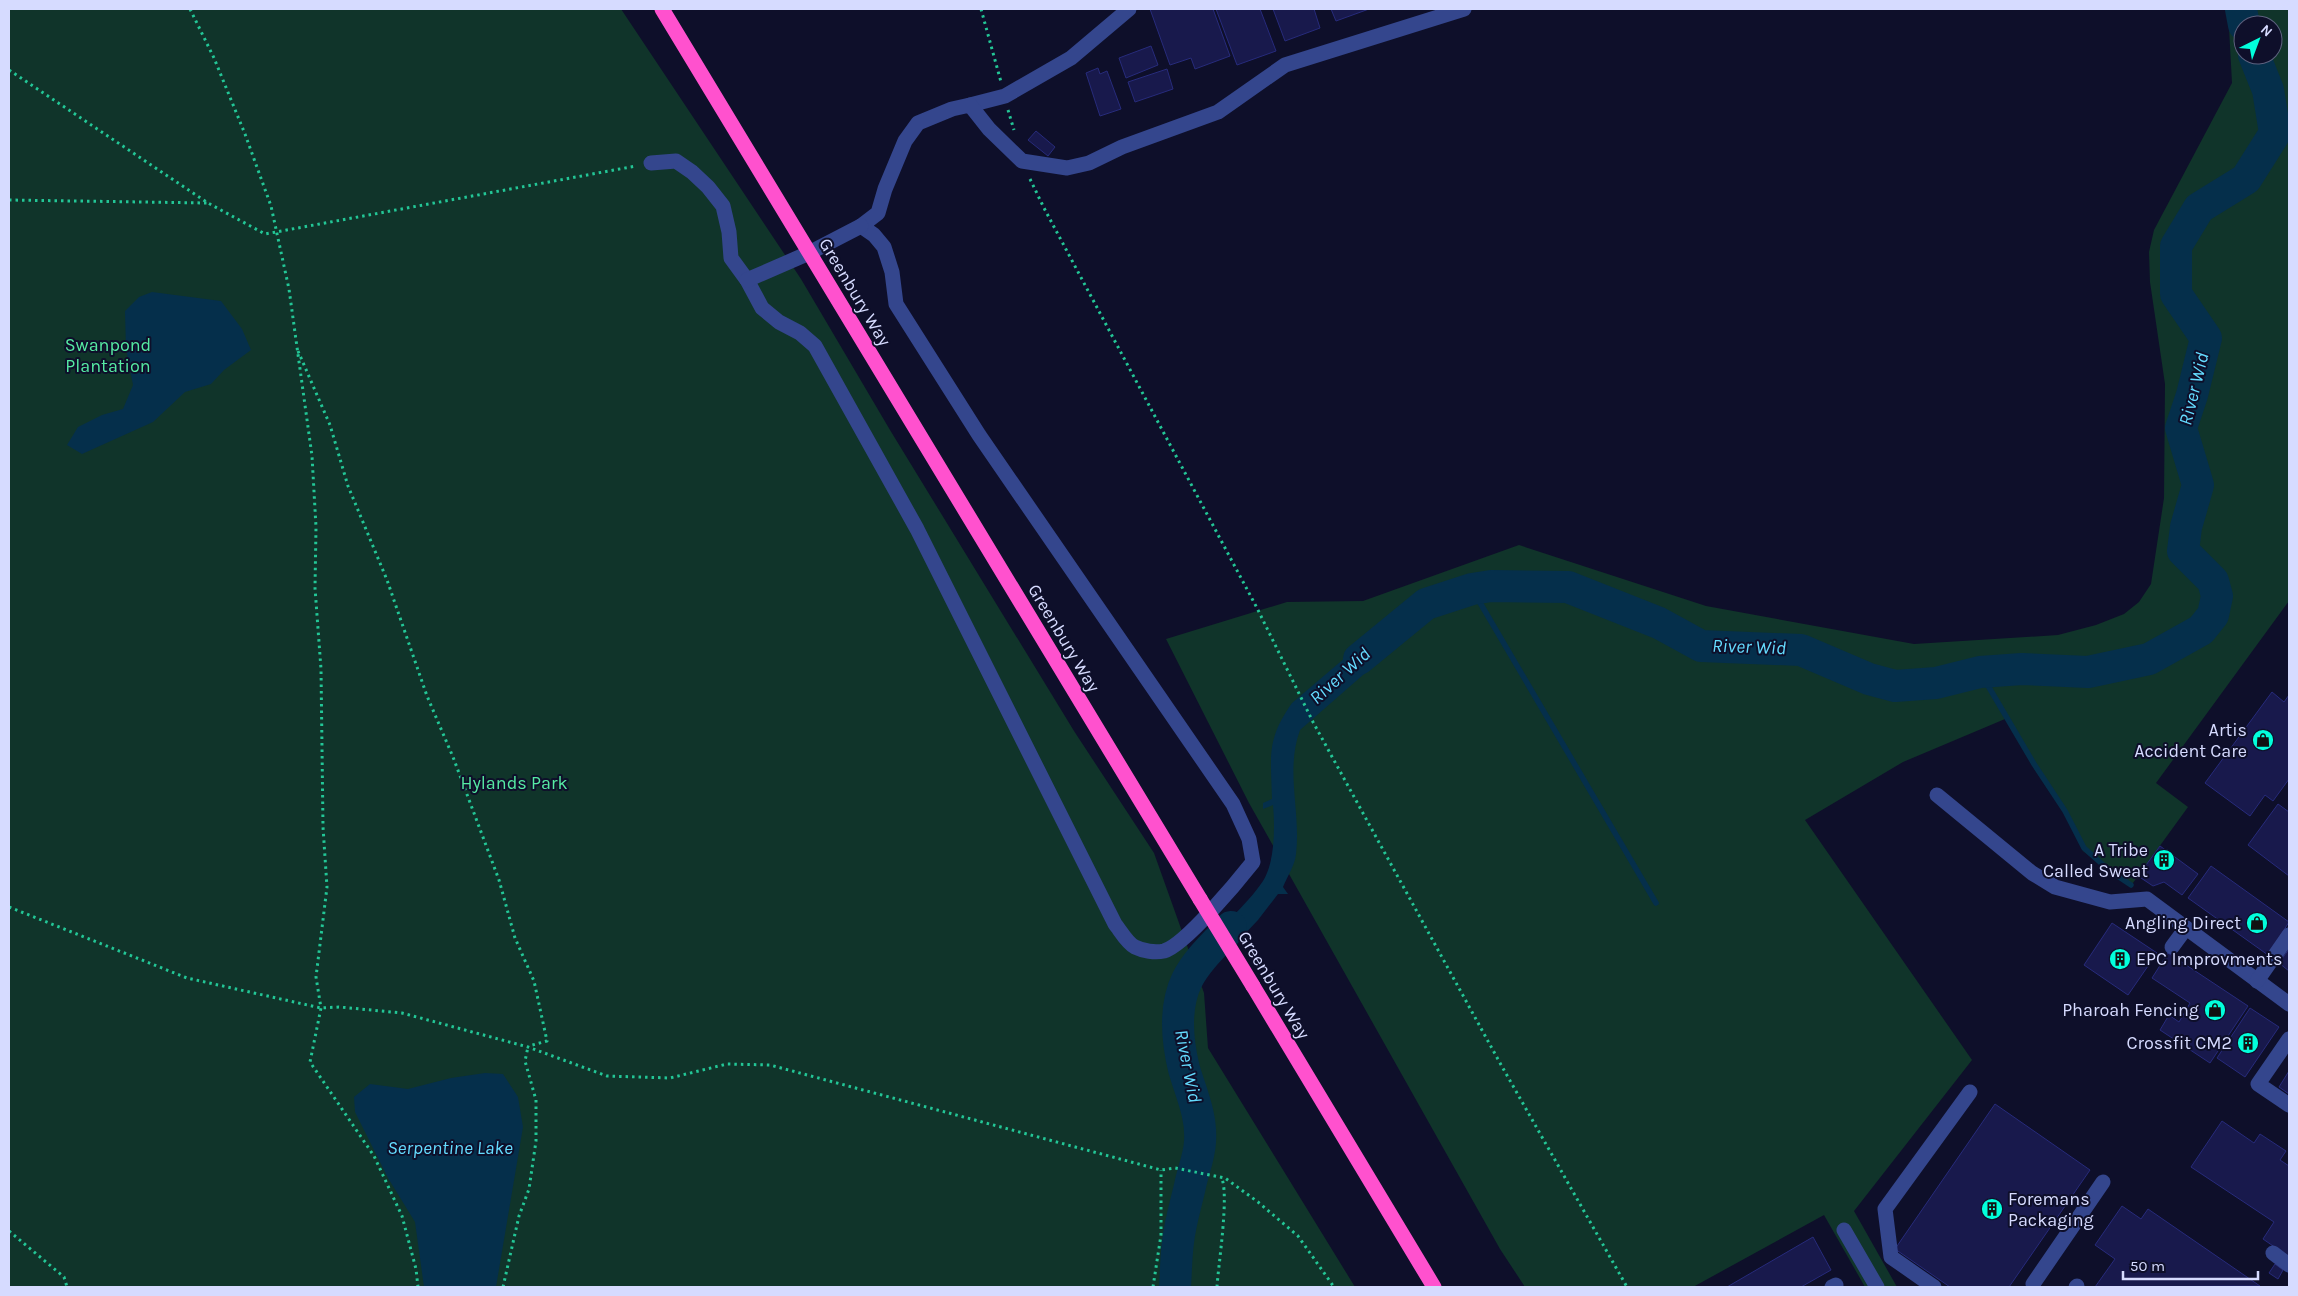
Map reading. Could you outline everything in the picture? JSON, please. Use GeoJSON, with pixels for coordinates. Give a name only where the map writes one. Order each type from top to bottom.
{"type":"FeatureCollection","features":[{"type":"Feature","properties":{"kind":"highway","name":"Greenbury Way"},"geometry":{"type":"LineString","coordinates":[[662,9],[1434,1287]]}},
{"type":"Feature","properties":{"kind":"street"},"geometry":{"type":"LineString","coordinates":[[747,280],[809,253],[862,226],[878,213],[885,189],[902,148],[918,123],[970,105],[1004,96],[1071,58],[1129,9]]}},
{"type":"Feature","properties":{"kind":"street"},"geometry":{"type":"LineString","coordinates":[[970,105],[989,129],[1022,161],[1067,168],[1088,163],[1122,148],[1218,112],[1285,65],[1464,9]]}},
{"type":"Feature","properties":{"kind":"street"},"geometry":{"type":"LineString","coordinates":[[651,163],[676,161],[692,172],[708,187],[723,206],[732,258],[747,280],[762,308],[779,322],[800,333],[815,346],[917,529],[1115,924],[1133,946],[1148,952],[1164,950],[1179,944],[1226,895],[1253,862],[1250,839],[1233,804],[968,418],[896,304],[892,272],[884,247],[874,235],[862,226]]}},
{"type":"Feature","properties":{"kind":"street"},"geometry":{"type":"LineString","coordinates":[[1936,795],[2032,873],[2055,888],[2110,902],[2147,899],[2289,1004]]}},
{"type":"Feature","properties":{"kind":"street"},"geometry":{"type":"LineString","coordinates":[[2172,947],[2186,928]]}},
{"type":"Feature","properties":{"kind":"street"},"geometry":{"type":"LineString","coordinates":[[2258,981],[2289,935]]}},
{"type":"Feature","properties":{"kind":"street"},"geometry":{"type":"LineString","coordinates":[[2289,1039],[2258,1084],[2289,1105]]}},
{"type":"Feature","properties":{"kind":"street"},"geometry":{"type":"LineString","coordinates":[[1934,1287],[1891,1257],[1885,1210],[1970,1092]]}},
{"type":"Feature","properties":{"kind":"street"},"geometry":{"type":"LineString","coordinates":[[2034,1286],[2103,1182]]}},
{"type":"Feature","properties":{"kind":"street"},"geometry":{"type":"LineString","coordinates":[[1844,1230],[1877,1287]]}},
{"type":"Feature","properties":{"kind":"street"},"geometry":{"type":"LineString","coordinates":[[2273,1253],[2289,1265]]}},
{"type":"Feature","properties":{"kind":"path"},"geometry":{"type":"LineString","coordinates":[[190,9],[214,58],[245,134],[271,206],[288,289],[312,456],[316,526],[315,588],[321,668],[323,827],[328,887],[316,977],[321,1008],[310,1062],[374,1156],[402,1216],[416,1269],[418,1287]]}},
{"type":"Feature","properties":{"kind":"path"},"geometry":{"type":"LineString","coordinates":[[9,70],[208,202],[265,234],[651,163]]}},
{"type":"Feature","properties":{"kind":"path"},"geometry":{"type":"LineString","coordinates":[[1022,161],[1044,208],[1257,608],[1314,722],[1500,1063],[1628,1287]]}},
{"type":"Feature","properties":{"kind":"path"},"geometry":{"type":"LineString","coordinates":[[9,200],[208,202]]}},
{"type":"Feature","properties":{"kind":"path"},"geometry":{"type":"LineString","coordinates":[[296,346],[330,425],[348,486],[387,580],[427,696],[453,757],[498,880],[515,938],[534,981],[547,1041],[528,1047]]}},
{"type":"Feature","properties":{"kind":"path"},"geometry":{"type":"LineString","coordinates":[[9,907],[187,978],[321,1008],[339,1007],[402,1013],[528,1047],[607,1076],[670,1078],[727,1064],[770,1065],[1161,1170],[1175,1168],[1221,1177],[1258,1202],[1298,1236],[1334,1287]]}},
{"type":"Feature","properties":{"kind":"path"},"geometry":{"type":"LineString","coordinates":[[503,1287],[519,1216],[529,1190],[536,1141],[536,1100],[525,1061],[528,1047]]}},
{"type":"Feature","properties":{"kind":"path"},"geometry":{"type":"LineString","coordinates":[[1153,1287],[1161,1235],[1161,1170]]}},
{"type":"Feature","properties":{"kind":"path"},"geometry":{"type":"LineString","coordinates":[[1217,1287],[1224,1201],[1224,1181],[1221,1177]]}},
{"type":"Feature","properties":{"kind":"path"},"geometry":{"type":"LineString","coordinates":[[9,1231],[64,1277],[67,1287]]}},
{"type":"Feature","properties":{"kind":"green space","name":"Hylands Park"},"geometry":{"type":"Polygon","coordinates":[[[9,9],[621,9],[801,279],[890,430],[1074,731],[1154,853],[1204,993],[1208,1048],[1355,1287],[9,1287],[9,9]]]}},
{"type":"Feature","properties":{"kind":"green space"},"geometry":{"type":"Polygon","coordinates":[[[2228,9],[2289,9],[2289,601],[2156,783],[2188,807],[2130,887],[2083,851],[2064,813],[2035,770],[2005,719],[1903,762],[1805,820],[1972,1060],[1854,1211],[1897,1287],[1865,1287],[1824,1215],[1693,1287],[1525,1287],[1500,1249],[1249,803],[1166,639],[1287,602],[1363,601],[1519,545],[1706,606],[1914,644],[2058,635],[2096,625],[2124,614],[2139,602],[2151,584],[2164,498],[2165,384],[2150,282],[2149,252],[2154,230],[2232,83],[2228,9]]]}},
{"type":"Feature","properties":{"kind":"water"},"geometry":{"type":"Polygon","coordinates":[[[152,292],[221,301],[242,329],[251,350],[224,370],[211,384],[185,392],[153,422],[82,454],[67,445],[78,427],[102,415],[123,409],[133,385],[126,349],[125,311],[139,297],[152,292]]]}},
{"type":"Feature","properties":{"kind":"water"},"geometry":{"type":"Polygon","coordinates":[[[1386,623],[1403,640],[1300,730],[1296,745],[1293,776],[1297,822],[1296,854],[1293,867],[1283,887],[1288,894],[1278,894],[1258,920],[1210,971],[1196,952],[1249,899],[1263,881],[1270,864],[1274,834],[1273,805],[1263,809],[1263,803],[1272,799],[1272,749],[1274,738],[1284,716],[1292,703],[1386,623]]]}},
{"type":"Feature","properties":{"kind":"water","name":"Serpentine Lake"},"geometry":{"type":"Polygon","coordinates":[[[485,1073],[503,1074],[518,1097],[523,1127],[496,1287],[424,1287],[415,1222],[388,1178],[355,1112],[354,1097],[370,1084],[408,1089],[451,1078],[485,1073]]]}},
{"type":"Feature","properties":{"kind":"building"},"geometry":{"type":"Polygon","coordinates":[[[1150,9],[1213,9],[1230,56],[1195,69],[1191,58],[1170,65],[1150,9]]]}},
{"type":"Feature","properties":{"kind":"building"},"geometry":{"type":"Polygon","coordinates":[[[1216,9],[1260,9],[1276,51],[1237,65],[1216,9]]]}},
{"type":"Feature","properties":{"kind":"building"},"geometry":{"type":"Polygon","coordinates":[[[1273,9],[1314,9],[1320,28],[1285,41],[1273,9]]]}},
{"type":"Feature","properties":{"kind":"building"},"geometry":{"type":"Polygon","coordinates":[[[1331,9],[1369,9],[1336,21],[1331,9]]]}},
{"type":"Feature","properties":{"kind":"building"},"geometry":{"type":"Polygon","coordinates":[[[1151,46],[1158,65],[1126,78],[1119,58],[1151,46]]]}},
{"type":"Feature","properties":{"kind":"building"},"geometry":{"type":"Polygon","coordinates":[[[1098,68],[1100,74],[1107,71],[1121,109],[1100,116],[1086,73],[1098,68]]]}},
{"type":"Feature","properties":{"kind":"building"},"geometry":{"type":"Polygon","coordinates":[[[1167,69],[1173,89],[1135,102],[1128,82],[1167,69]]]}},
{"type":"Feature","properties":{"kind":"building"},"geometry":{"type":"Polygon","coordinates":[[[1036,131],[1055,147],[1048,156],[1028,140],[1036,131]]]}},
{"type":"Feature","properties":{"kind":"building","name":"Artis Accident Care"},"geometry":{"type":"Polygon","coordinates":[[[2272,692],[2284,702],[2289,695],[2289,779],[2273,801],[2265,795],[2250,816],[2205,783],[2272,692]]]}},
{"type":"Feature","properties":{"kind":"building"},"geometry":{"type":"Polygon","coordinates":[[[2278,804],[2289,812],[2289,876],[2248,845],[2278,804]]]}},
{"type":"Feature","properties":{"kind":"building","name":"A Tribe Called Sweat"},"geometry":{"type":"Polygon","coordinates":[[[2160,846],[2198,874],[2182,895],[2164,882],[2153,886],[2138,876],[2160,846]]]}},
{"type":"Feature","properties":{"kind":"building"},"geometry":{"type":"Polygon","coordinates":[[[2211,866],[2289,922],[2268,955],[2188,898],[2211,866]]]}},
{"type":"Feature","properties":{"kind":"building","name":"EPC Improvments"},"geometry":{"type":"Polygon","coordinates":[[[2112,923],[2157,953],[2128,995],[2084,965],[2112,923]]]}},
{"type":"Feature","properties":{"kind":"building"},"geometry":{"type":"Polygon","coordinates":[[[2289,949],[2289,971],[2279,963],[2289,949]]]}},
{"type":"Feature","properties":{"kind":"building","name":"Pharoah Fencing"},"geometry":{"type":"Polygon","coordinates":[[[2168,953],[2248,1006],[2210,1063],[2160,1030],[2169,1015],[2179,1022],[2190,1003],[2152,978],[2168,953]]]}},
{"type":"Feature","properties":{"kind":"building","name":"Crossfit CM2"},"geometry":{"type":"Polygon","coordinates":[[[2250,1008],[2279,1027],[2245,1077],[2217,1058],[2250,1008]]]}},
{"type":"Feature","properties":{"kind":"building"},"geometry":{"type":"Polygon","coordinates":[[[2289,1071],[2289,1094],[2279,1087],[2289,1071]]]}},
{"type":"Feature","properties":{"kind":"building","name":"Foremans Packaging"},"geometry":{"type":"Polygon","coordinates":[[[1995,1104],[2090,1170],[2009,1287],[1950,1287],[1895,1249],[1995,1104]]]}},
{"type":"Feature","properties":{"kind":"building"},"geometry":{"type":"Polygon","coordinates":[[[2222,1121],[2254,1143],[2260,1134],[2286,1151],[2280,1160],[2289,1166],[2289,1257],[2263,1239],[2274,1222],[2191,1167],[2222,1121]]]}},
{"type":"Feature","properties":{"kind":"building"},"geometry":{"type":"Polygon","coordinates":[[[2122,1206],[2141,1219],[2148,1209],[2260,1286],[2095,1287],[2115,1259],[2095,1245],[2122,1206]]]}},
{"type":"Feature","properties":{"kind":"building"},"geometry":{"type":"Polygon","coordinates":[[[1813,1237],[1831,1270],[1801,1287],[1727,1287],[1813,1237]]]}},
{"type":"Feature","properties":{"kind":"building"},"geometry":{"type":"Polygon","coordinates":[[[2275,1264],[2283,1270],[2278,1279],[2269,1273],[2275,1264]]]}},
{"type":"Feature","properties":{"kind":"waterway","name":"River Wid"},"geometry":{"type":"LineString","coordinates":[[2241,9],[2242,15]]}},
{"type":"Feature","properties":{"kind":"waterway","name":"River Wid"},"geometry":{"type":"LineString","coordinates":[[1359,659],[1426,604],[1472,589],[1491,586],[1568,587],[1659,623],[1701,646],[1801,650],[1869,679],[1895,686],[1936,683],[1980,672],[2022,669],[2088,672],[2149,659],[2201,630],[2213,615],[2217,596],[2213,581],[2183,551],[2186,527],[2198,485],[2181,428],[2192,395],[2206,338],[2176,294],[2176,246],[2199,208],[2246,179],[2275,133],[2268,90],[2258,65]]}},
{"type":"Feature","properties":{"kind":"waterway"},"geometry":{"type":"LineString","coordinates":[[1472,589],[1656,903]]}},
{"type":"Feature","properties":{"kind":"waterway"},"geometry":{"type":"LineString","coordinates":[[1980,672],[2034,764],[2065,811],[2084,848],[2110,871],[2131,885]]}},
{"type":"Feature","properties":{"kind":"waterway","name":"River Wid"},"geometry":{"type":"LineString","coordinates":[[1175,1287],[1179,1235],[1200,1142],[1198,1114],[1184,1069],[1180,1047],[1178,1012],[1187,980],[1207,952],[1231,927]]}},
{"type":"Feature","properties":{"kind":"place","name":"Artis Accident Care"},"geometry":{"type":"Point","coordinates":[2263,740]}},
{"type":"Feature","properties":{"kind":"place","name":"A Tribe Called Sweat"},"geometry":{"type":"Point","coordinates":[2164,860]}},
{"type":"Feature","properties":{"kind":"place","name":"Angling Direct"},"geometry":{"type":"Point","coordinates":[2257,923]}},
{"type":"Feature","properties":{"kind":"place","name":"EPC Improvments"},"geometry":{"type":"Point","coordinates":[2120,959]}},
{"type":"Feature","properties":{"kind":"place","name":"Pharoah Fencing"},"geometry":{"type":"Point","coordinates":[2215,1010]}},
{"type":"Feature","properties":{"kind":"place","name":"Crossfit CM2"},"geometry":{"type":"Point","coordinates":[2248,1043]}},
{"type":"Feature","properties":{"kind":"place","name":"Foremans Packaging"},"geometry":{"type":"Point","coordinates":[1992,1209]}},
{"type":"Feature","properties":{"kind":"park label","name":"Swanpond Plantation"},"geometry":{"type":"Point","coordinates":[108,355]}}]}
